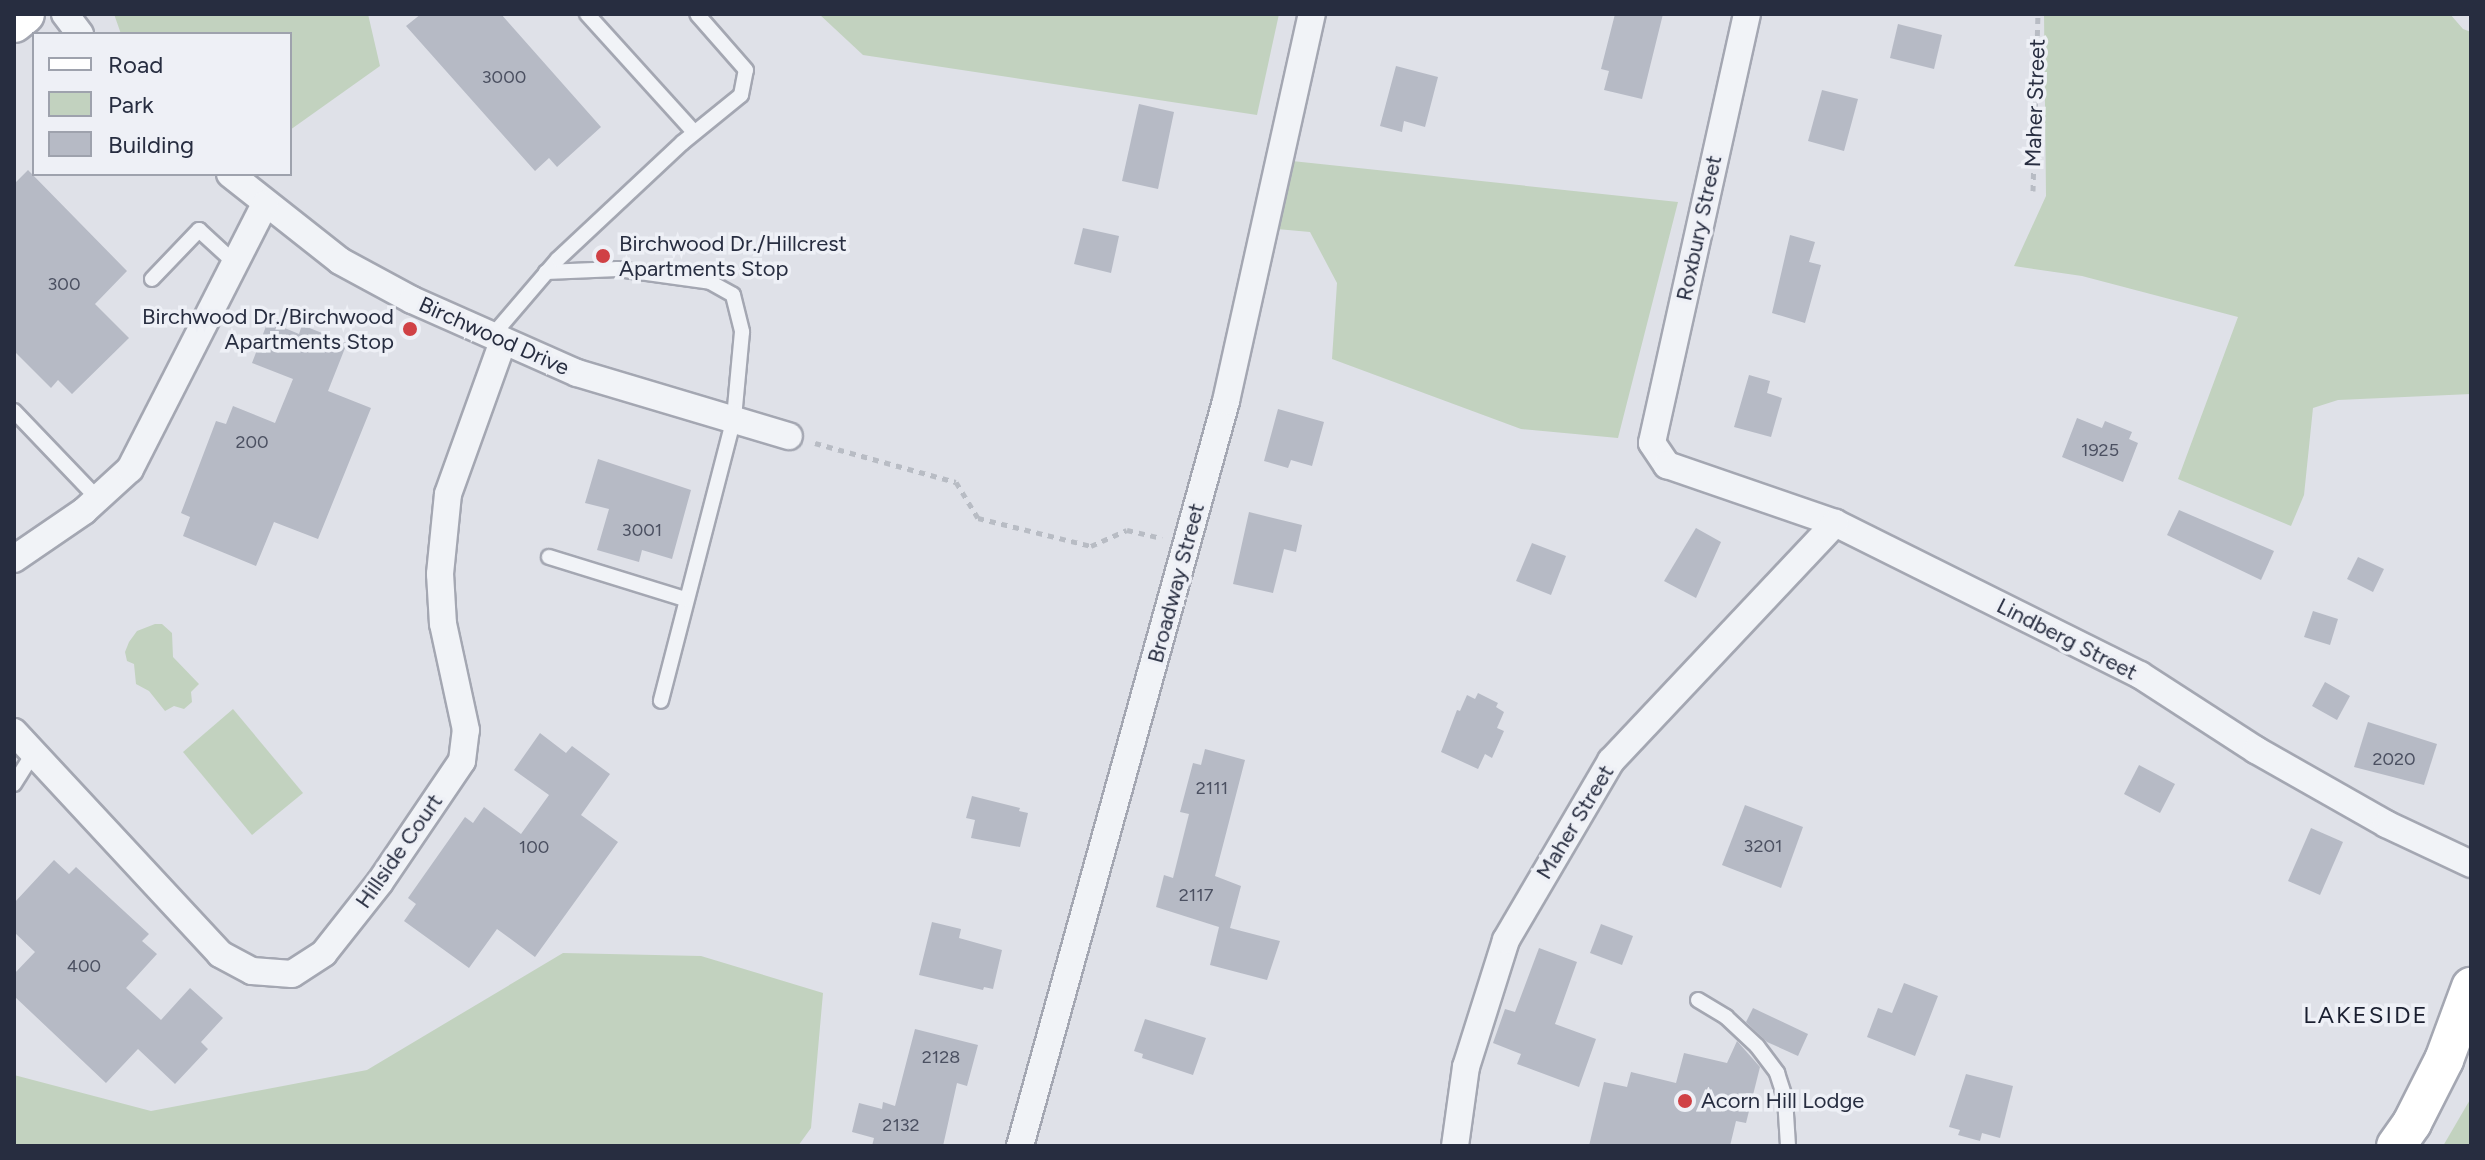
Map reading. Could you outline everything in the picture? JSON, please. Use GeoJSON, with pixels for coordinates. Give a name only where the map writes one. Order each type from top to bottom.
{"type":"FeatureCollection","features":[{"type":"Feature","properties":{"kind":"main road"},"geometry":{"type":"LineString","coordinates":[[14,23],[25,14]]}},
{"type":"Feature","properties":{"kind":"main road"},"geometry":{"type":"LineString","coordinates":[[2396,1146],[2444,1060],[2471,987]]}},
{"type":"Feature","properties":{"kind":"street"},"geometry":{"type":"LineString","coordinates":[[65,14],[78,32]]}},
{"type":"Feature","properties":{"kind":"street","name":"Broadway Street"},"geometry":{"type":"LineString","coordinates":[[1020,1146],[1226,401],[1312,14]]}},
{"type":"Feature","properties":{"kind":"street","name":"Roxbury Street"},"geometry":{"type":"LineString","coordinates":[[1652,443],[1747,14]]}},
{"type":"Feature","properties":{"kind":"street","name":"Birchwood Drive"},"geometry":{"type":"LineString","coordinates":[[232,176],[340,261],[412,300],[577,373],[789,436]]}},
{"type":"Feature","properties":{"kind":"street"},"geometry":{"type":"LineString","coordinates":[[14,559],[98,499],[130,469],[265,204]]}},
{"type":"Feature","properties":{"kind":"street","name":"Hillside Court"},"geometry":{"type":"LineString","coordinates":[[14,732],[220,954],[252,971],[292,974],[324,953],[380,882],[462,761],[466,730],[443,624],[440,574],[448,494],[498,338]]}},
{"type":"Feature","properties":{"kind":"street","name":"Lindberg Street"},"geometry":{"type":"LineString","coordinates":[[1652,443],[1667,465],[1835,523],[2140,675],[2256,750],[2386,824],[2471,864]]}},
{"type":"Feature","properties":{"kind":"street","name":"Maher Street"},"geometry":{"type":"LineString","coordinates":[[1456,1145],[1466,1067],[1506,940],[1611,761],[1835,523]]}},
{"type":"Feature","properties":{"kind":"lane"},"geometry":{"type":"LineString","coordinates":[[587,14],[694,132]]}},
{"type":"Feature","properties":{"kind":"lane"},"geometry":{"type":"LineString","coordinates":[[498,338],[546,272],[694,132],[741,95],[746,70],[697,14]]}},
{"type":"Feature","properties":{"kind":"lane"},"geometry":{"type":"LineString","coordinates":[[152,279],[199,230],[235,263]]}},
{"type":"Feature","properties":{"kind":"lane"},"geometry":{"type":"LineString","coordinates":[[546,272],[618,269],[710,282],[733,295],[742,332],[734,418],[661,701]]}},
{"type":"Feature","properties":{"kind":"lane"},"geometry":{"type":"LineString","coordinates":[[14,411],[98,499]]}},
{"type":"Feature","properties":{"kind":"lane"},"geometry":{"type":"LineString","coordinates":[[549,557],[685,599]]}},
{"type":"Feature","properties":{"kind":"lane"},"geometry":{"type":"LineString","coordinates":[[14,784],[33,753]]}},
{"type":"Feature","properties":{"kind":"lane"},"geometry":{"type":"LineString","coordinates":[[1698,1000],[1726,1017],[1747,1036],[1777,1073],[1785,1098],[1788,1146]]}},
{"type":"Feature","properties":{"kind":"path","name":"Maher Street"},"geometry":{"type":"LineString","coordinates":[[2033,191],[2038,14]]}},
{"type":"Feature","properties":{"kind":"path"},"geometry":{"type":"LineString","coordinates":[[789,436],[956,482],[978,518],[1091,546],[1127,530],[1187,544]]}},
{"type":"Feature","properties":{"kind":"green space"},"geometry":{"type":"Polygon","coordinates":[[[114,14],[368,14],[380,66],[292,129],[292,32],[120,32],[114,14]]]}},
{"type":"Feature","properties":{"kind":"green space"},"geometry":{"type":"Polygon","coordinates":[[[819,14],[1279,14],[1257,115],[863,55],[819,14]]]}},
{"type":"Feature","properties":{"kind":"green space"},"geometry":{"type":"Polygon","coordinates":[[[2044,14],[2450,14],[2463,29],[2471,32],[2471,394],[2338,400],[2313,408],[2304,495],[2291,526],[2178,479],[2238,317],[2082,276],[2014,266],[2046,196],[2044,14]]]}},
{"type":"Feature","properties":{"kind":"green space"},"geometry":{"type":"Polygon","coordinates":[[[1292,161],[1678,202],[1618,438],[1521,429],[1332,359],[1337,283],[1310,232],[1277,229],[1292,161]]]}},
{"type":"Feature","properties":{"kind":"green space"},"geometry":{"type":"Polygon","coordinates":[[[162,624],[172,633],[173,657],[199,684],[191,692],[192,702],[184,709],[174,706],[165,711],[149,691],[136,684],[134,664],[127,661],[125,652],[137,631],[162,624]]]}},
{"type":"Feature","properties":{"kind":"green space"},"geometry":{"type":"Polygon","coordinates":[[[233,709],[303,793],[252,835],[183,752],[233,709]]]}},
{"type":"Feature","properties":{"kind":"green space"},"geometry":{"type":"Polygon","coordinates":[[[563,953],[701,956],[823,993],[811,1128],[798,1146],[14,1146],[14,1075],[151,1111],[367,1070],[563,953]]]}},
{"type":"Feature","properties":{"kind":"green space"},"geometry":{"type":"Polygon","coordinates":[[[2471,1098],[2471,1146],[2443,1146],[2471,1098]]]}},
{"type":"Feature","properties":{"kind":"building"},"geometry":{"type":"Polygon","coordinates":[[[421,14],[501,14],[601,127],[557,167],[549,158],[535,171],[406,26],[421,14]]]}},
{"type":"Feature","properties":{"kind":"building"},"geometry":{"type":"Polygon","coordinates":[[[1615,14],[1663,14],[1642,99],[1604,90],[1609,71],[1601,69],[1615,14]]]}},
{"type":"Feature","properties":{"kind":"building"},"geometry":{"type":"Polygon","coordinates":[[[1898,24],[1942,35],[1934,69],[1890,58],[1898,24]]]}},
{"type":"Feature","properties":{"kind":"building"},"geometry":{"type":"Polygon","coordinates":[[[1396,66],[1438,77],[1425,127],[1404,121],[1402,132],[1380,126],[1396,66]]]}},
{"type":"Feature","properties":{"kind":"building"},"geometry":{"type":"Polygon","coordinates":[[[1822,90],[1858,99],[1844,151],[1808,141],[1822,90]]]}},
{"type":"Feature","properties":{"kind":"building"},"geometry":{"type":"Polygon","coordinates":[[[1139,104],[1174,112],[1158,189],[1122,181],[1139,104]]]}},
{"type":"Feature","properties":{"kind":"building"},"geometry":{"type":"Polygon","coordinates":[[[28,170],[127,271],[95,304],[129,338],[72,394],[58,380],[51,388],[14,351],[14,184],[28,170]]]}},
{"type":"Feature","properties":{"kind":"building"},"geometry":{"type":"Polygon","coordinates":[[[1083,228],[1119,236],[1111,273],[1074,264],[1083,228]]]}},
{"type":"Feature","properties":{"kind":"building"},"geometry":{"type":"Polygon","coordinates":[[[1790,235],[1815,242],[1809,262],[1821,265],[1805,323],[1772,313],[1790,235]]]}},
{"type":"Feature","properties":{"kind":"building"},"geometry":{"type":"Polygon","coordinates":[[[268,321],[299,334],[302,325],[347,343],[328,391],[371,408],[318,539],[274,522],[256,566],[183,536],[190,517],[181,513],[216,421],[226,424],[233,406],[275,423],[293,379],[252,363],[268,321]]]}},
{"type":"Feature","properties":{"kind":"building"},"geometry":{"type":"Polygon","coordinates":[[[1749,375],[1770,381],[1767,393],[1782,398],[1771,437],[1734,427],[1749,375]]]}},
{"type":"Feature","properties":{"kind":"building"},"geometry":{"type":"Polygon","coordinates":[[[1278,409],[1324,422],[1312,466],[1291,460],[1288,468],[1264,461],[1278,409]]]}},
{"type":"Feature","properties":{"kind":"building"},"geometry":{"type":"Polygon","coordinates":[[[2077,418],[2102,428],[2105,421],[2132,432],[2129,439],[2138,443],[2123,482],[2062,457],[2077,418]]]}},
{"type":"Feature","properties":{"kind":"building"},"geometry":{"type":"Polygon","coordinates":[[[598,459],[691,490],[672,559],[642,550],[639,562],[597,550],[609,509],[585,503],[598,459]]]}},
{"type":"Feature","properties":{"kind":"building"},"geometry":{"type":"Polygon","coordinates":[[[2179,510],[2274,551],[2261,580],[2167,535],[2179,510]]]}},
{"type":"Feature","properties":{"kind":"building"},"geometry":{"type":"Polygon","coordinates":[[[1249,512],[1302,525],[1296,552],[1284,549],[1273,593],[1233,584],[1249,512]]]}},
{"type":"Feature","properties":{"kind":"building"},"geometry":{"type":"Polygon","coordinates":[[[1696,528],[1721,542],[1696,598],[1664,581],[1696,528]]]}},
{"type":"Feature","properties":{"kind":"building"},"geometry":{"type":"Polygon","coordinates":[[[1532,543],[1566,556],[1551,595],[1516,581],[1532,543]]]}},
{"type":"Feature","properties":{"kind":"building"},"geometry":{"type":"Polygon","coordinates":[[[2358,557],[2384,569],[2373,592],[2347,579],[2358,557]]]}},
{"type":"Feature","properties":{"kind":"building"},"geometry":{"type":"Polygon","coordinates":[[[2313,611],[2338,619],[2330,645],[2304,637],[2313,611]]]}},
{"type":"Feature","properties":{"kind":"building"},"geometry":{"type":"Polygon","coordinates":[[[2325,682],[2350,696],[2337,720],[2312,706],[2325,682]]]}},
{"type":"Feature","properties":{"kind":"building"},"geometry":{"type":"Polygon","coordinates":[[[1478,693],[1498,703],[1496,707],[1504,712],[1497,728],[1504,731],[1492,758],[1485,754],[1478,769],[1441,752],[1457,710],[1460,711],[1467,695],[1475,699],[1478,693]]]}},
{"type":"Feature","properties":{"kind":"building"},"geometry":{"type":"Polygon","coordinates":[[[2368,722],[2437,744],[2424,785],[2354,767],[2368,722]]]}},
{"type":"Feature","properties":{"kind":"building"},"geometry":{"type":"Polygon","coordinates":[[[540,733],[566,753],[572,746],[610,774],[581,815],[618,842],[535,957],[497,929],[469,968],[404,921],[416,904],[408,898],[465,817],[473,823],[484,807],[521,834],[549,795],[514,770],[540,733]]]}},
{"type":"Feature","properties":{"kind":"building"},"geometry":{"type":"Polygon","coordinates":[[[1205,749],[1245,760],[1215,876],[1241,886],[1230,928],[1280,941],[1267,980],[1210,965],[1219,927],[1156,907],[1164,875],[1173,878],[1189,814],[1180,812],[1193,763],[1201,765],[1205,749]]]}},
{"type":"Feature","properties":{"kind":"building"},"geometry":{"type":"Polygon","coordinates":[[[2139,765],[2175,784],[2160,813],[2124,794],[2139,765]]]}},
{"type":"Feature","properties":{"kind":"building"},"geometry":{"type":"Polygon","coordinates":[[[972,796],[1020,808],[1019,811],[1028,813],[1020,847],[971,838],[975,820],[966,818],[972,796]]]}},
{"type":"Feature","properties":{"kind":"building"},"geometry":{"type":"Polygon","coordinates":[[[1745,805],[1803,827],[1781,888],[1722,865],[1745,805]]]}},
{"type":"Feature","properties":{"kind":"building"},"geometry":{"type":"Polygon","coordinates":[[[2311,828],[2343,842],[2320,895],[2288,881],[2311,828]]]}},
{"type":"Feature","properties":{"kind":"building"},"geometry":{"type":"Polygon","coordinates":[[[54,860],[69,874],[76,867],[149,934],[142,941],[157,954],[126,988],[161,1020],[190,988],[223,1018],[201,1042],[208,1049],[175,1084],[138,1049],[106,1083],[14,996],[14,974],[35,952],[14,932],[14,903],[54,860]]]}},
{"type":"Feature","properties":{"kind":"building"},"geometry":{"type":"Polygon","coordinates":[[[932,922],[961,929],[959,938],[1002,950],[993,989],[984,987],[983,990],[919,975],[932,922]]]}},
{"type":"Feature","properties":{"kind":"building"},"geometry":{"type":"Polygon","coordinates":[[[1601,924],[1633,936],[1622,965],[1590,953],[1601,924]]]}},
{"type":"Feature","properties":{"kind":"building"},"geometry":{"type":"Polygon","coordinates":[[[1539,948],[1577,962],[1555,1024],[1596,1039],[1579,1087],[1517,1064],[1521,1054],[1493,1043],[1505,1009],[1515,1012],[1539,948]]]}},
{"type":"Feature","properties":{"kind":"building"},"geometry":{"type":"Polygon","coordinates":[[[1904,983],[1938,996],[1915,1056],[1867,1037],[1878,1008],[1892,1013],[1904,983]]]}},
{"type":"Feature","properties":{"kind":"building"},"geometry":{"type":"Polygon","coordinates":[[[1753,1008],[1808,1034],[1798,1056],[1767,1042],[1746,1022],[1753,1008]]]}},
{"type":"Feature","properties":{"kind":"building"},"geometry":{"type":"Polygon","coordinates":[[[1145,1019],[1206,1038],[1193,1075],[1142,1058],[1143,1054],[1134,1051],[1145,1019]]]}},
{"type":"Feature","properties":{"kind":"building"},"geometry":{"type":"Polygon","coordinates":[[[915,1029],[978,1045],[967,1086],[957,1083],[943,1146],[872,1146],[874,1138],[852,1132],[859,1103],[882,1109],[883,1102],[895,1106],[915,1029]]]}},
{"type":"Feature","properties":{"kind":"building","name":"Acorn Hill Lodge"},"geometry":{"type":"Polygon","coordinates":[[[1737,1041],[1760,1067],[1746,1123],[1736,1121],[1730,1146],[1589,1146],[1604,1082],[1627,1087],[1631,1072],[1676,1083],[1684,1053],[1727,1063],[1737,1041]]]}},
{"type":"Feature","properties":{"kind":"building"},"geometry":{"type":"Polygon","coordinates":[[[1966,1074],[2013,1086],[2000,1138],[1982,1133],[1980,1141],[1958,1135],[1960,1130],[1949,1127],[1966,1074]]]}},
{"type":"Feature","properties":{"kind":"place","name":"Birchwood Dr./Hillcrest Apartments Stop"},"geometry":{"type":"Point","coordinates":[603,256]}},
{"type":"Feature","properties":{"kind":"place","name":"Birchwood Dr./Birchwood Apartments Stop"},"geometry":{"type":"Point","coordinates":[410,329]}},
{"type":"Feature","properties":{"kind":"place","name":"Acorn Hill Lodge"},"geometry":{"type":"Point","coordinates":[1685,1101]}},
{"type":"Feature","properties":{"kind":"district","name":"LAKESIDE"},"geometry":{"type":"Point","coordinates":[2366,1015]}}]}
